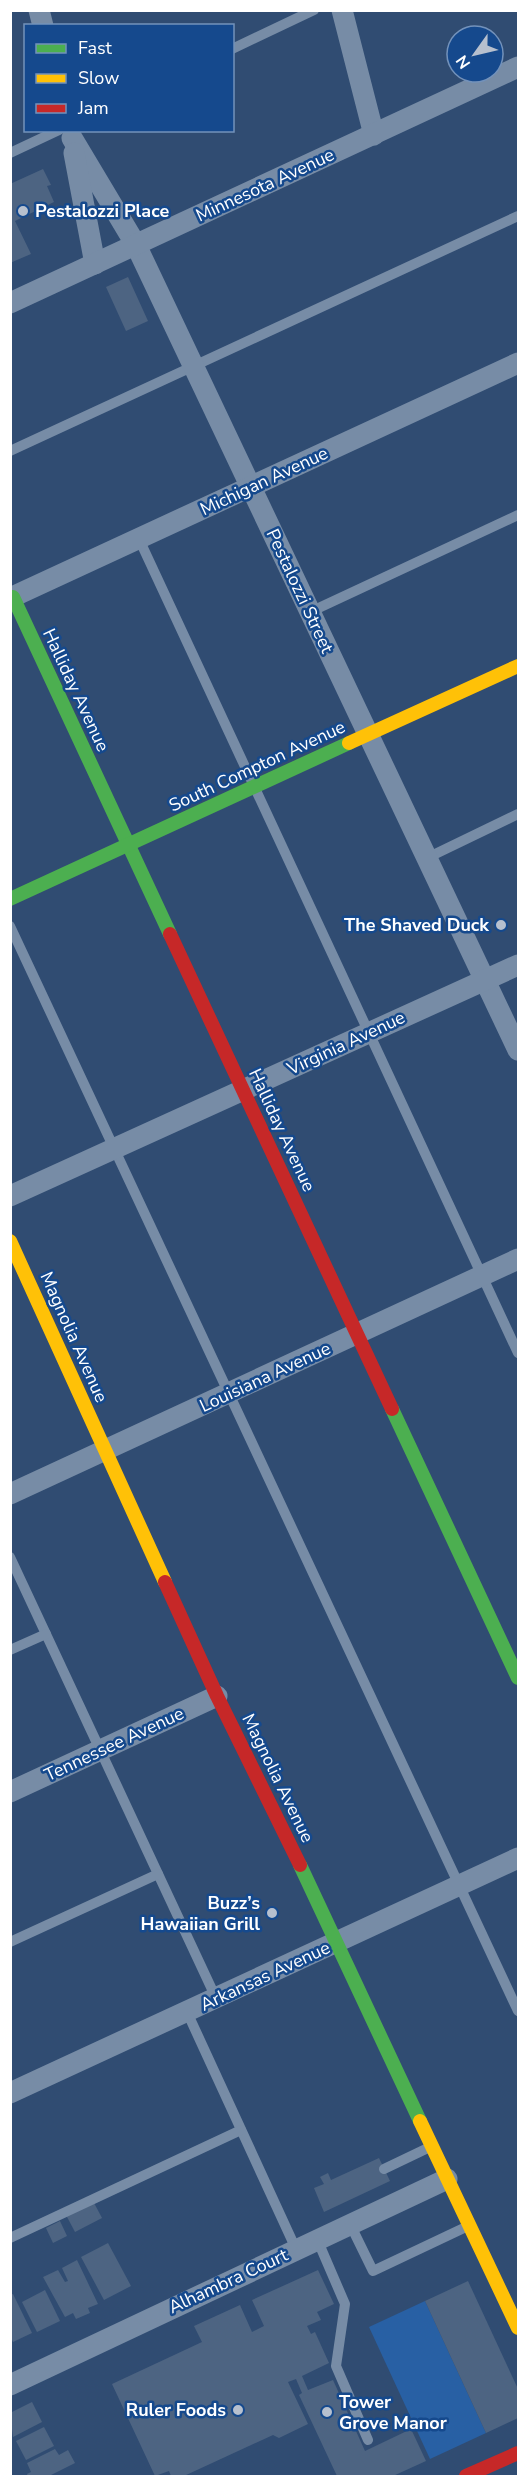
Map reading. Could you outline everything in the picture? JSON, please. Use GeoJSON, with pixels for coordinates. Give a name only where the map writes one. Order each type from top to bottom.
{"type":"FeatureCollection","features":[{"type":"Feature","properties":{"kind":"street"},"geometry":{"type":"LineString","coordinates":[[342,10],[374,135]]}},
{"type":"Feature","properties":{"kind":"street","name":"Minnesota Avenue"},"geometry":{"type":"LineString","coordinates":[[10,303],[519,67]]}},
{"type":"Feature","properties":{"kind":"street"},"geometry":{"type":"LineString","coordinates":[[67,133],[95,264]]}},
{"type":"Feature","properties":{"kind":"street","name":"Pestalozzi Street"},"geometry":{"type":"LineString","coordinates":[[67,133],[136,245],[519,1050]]}},
{"type":"Feature","properties":{"kind":"street","name":"Michigan Avenue"},"geometry":{"type":"LineString","coordinates":[[12,598],[519,363]]}},
{"type":"Feature","properties":{"kind":"street","name":"Halliday Avenue"},"geometry":{"type":"LineString","coordinates":[[12,598],[519,1678]]}},
{"type":"Feature","properties":{"kind":"street","name":"South Compton Avenue"},"geometry":{"type":"LineString","coordinates":[[10,899],[519,666]]}},
{"type":"Feature","properties":{"kind":"street","name":"Virginia Avenue"},"geometry":{"type":"LineString","coordinates":[[10,1196],[519,965]]}},
{"type":"Feature","properties":{"kind":"street","name":"Magnolia Avenue"},"geometry":{"type":"LineString","coordinates":[[10,1241],[218,1696],[338,1942],[469,2226],[519,2328]]}},
{"type":"Feature","properties":{"kind":"street","name":"Louisiana Avenue"},"geometry":{"type":"LineString","coordinates":[[10,1494],[519,1259]]}},
{"type":"Feature","properties":{"kind":"street","name":"Tennessee Avenue"},"geometry":{"type":"LineString","coordinates":[[10,1792],[218,1696]]}},
{"type":"Feature","properties":{"kind":"street","name":"Arkansas Avenue"},"geometry":{"type":"LineString","coordinates":[[10,2093],[519,1858]]}},
{"type":"Feature","properties":{"kind":"street","name":"Alhambra Court"},"geometry":{"type":"LineString","coordinates":[[10,2385],[447,2179]]}},
{"type":"Feature","properties":{"kind":"street"},"geometry":{"type":"LineString","coordinates":[[466,2476],[519,2453]]}},
{"type":"Feature","properties":{"kind":"lane"},"geometry":{"type":"LineString","coordinates":[[234,48],[314,10]]}},
{"type":"Feature","properties":{"kind":"lane"},"geometry":{"type":"LineString","coordinates":[[10,153],[67,133]]}},
{"type":"Feature","properties":{"kind":"lane"},"geometry":{"type":"LineString","coordinates":[[10,451],[519,216]]}},
{"type":"Feature","properties":{"kind":"lane"},"geometry":{"type":"LineString","coordinates":[[310,612],[519,515]]}},
{"type":"Feature","properties":{"kind":"lane"},"geometry":{"type":"LineString","coordinates":[[139,539],[253,788],[370,1032],[519,1353]]}},
{"type":"Feature","properties":{"kind":"lane"},"geometry":{"type":"LineString","coordinates":[[429,857],[519,814]]}},
{"type":"Feature","properties":{"kind":"lane"},"geometry":{"type":"LineString","coordinates":[[10,926],[519,2011]]}},
{"type":"Feature","properties":{"kind":"lane"},"geometry":{"type":"LineString","coordinates":[[10,1557],[216,1998]]}},
{"type":"Feature","properties":{"kind":"lane"},"geometry":{"type":"LineString","coordinates":[[10,1650],[46,1634]]}},
{"type":"Feature","properties":{"kind":"lane"},"geometry":{"type":"LineString","coordinates":[[10,1941],[158,1874]]}},
{"type":"Feature","properties":{"kind":"lane"},"geometry":{"type":"LineString","coordinates":[[187,2012],[296,2249]]}},
{"type":"Feature","properties":{"kind":"lane"},"geometry":{"type":"LineString","coordinates":[[10,2238],[242,2130]]}},
{"type":"Feature","properties":{"kind":"lane"},"geometry":{"type":"LineString","coordinates":[[384,2169],[432,2146]]}},
{"type":"Feature","properties":{"kind":"lane"},"geometry":{"type":"LineString","coordinates":[[350,2224],[373,2271],[469,2226]]}},
{"type":"Feature","properties":{"kind":"lane"},"geometry":{"type":"LineString","coordinates":[[317,2239],[345,2304],[336,2366],[368,2440]]}},
{"type":"Feature","properties":{"kind":"shaded area"},"geometry":{"type":"Polygon","coordinates":[[[425,2301],[486,2433],[430,2459],[369,2327],[425,2301]]]}},
{"type":"Feature","properties":{"kind":"building","name":"Pestalozzi Place"},"geometry":{"type":"Polygon","coordinates":[[[43,169],[51,185],[47,186],[54,202],[15,221],[31,254],[10,263],[10,184],[43,169]]]}},
{"type":"Feature","properties":{"kind":"building"},"geometry":{"type":"Polygon","coordinates":[[[128,277],[148,321],[126,331],[106,287],[128,277]]]}},
{"type":"Feature","properties":{"kind":"building"},"geometry":{"type":"Polygon","coordinates":[[[379,2158],[390,2181],[324,2212],[314,2188],[324,2184],[320,2177],[328,2173],[331,2180],[379,2158]]]}},
{"type":"Feature","properties":{"kind":"building"},"geometry":{"type":"Polygon","coordinates":[[[93,2201],[102,2218],[75,2232],[66,2215],[93,2201]]]}},
{"type":"Feature","properties":{"kind":"building"},"geometry":{"type":"Polygon","coordinates":[[[60,2221],[67,2236],[53,2243],[46,2228],[60,2221]]]}},
{"type":"Feature","properties":{"kind":"building"},"geometry":{"type":"Polygon","coordinates":[[[108,2243],[131,2286],[104,2300],[81,2257],[108,2243]]]}},
{"type":"Feature","properties":{"kind":"building"},"geometry":{"type":"Polygon","coordinates":[[[77,2260],[98,2304],[88,2308],[90,2313],[76,2319],[73,2313],[65,2317],[43,2277],[58,2270],[65,2282],[68,2281],[62,2268],[77,2260]]]}},
{"type":"Feature","properties":{"kind":"building"},"geometry":{"type":"Polygon","coordinates":[[[318,2270],[334,2304],[317,2312],[321,2320],[307,2326],[311,2334],[315,2332],[329,2363],[302,2376],[308,2390],[333,2380],[365,2451],[411,2429],[426,2461],[393,2476],[337,2476],[299,2395],[302,2393],[296,2379],[288,2382],[308,2424],[279,2438],[273,2435],[184,2476],[171,2476],[169,2471],[155,2476],[112,2384],[202,2342],[194,2326],[240,2305],[252,2332],[264,2326],[252,2300],[318,2270]]]}},
{"type":"Feature","properties":{"kind":"building"},"geometry":{"type":"Polygon","coordinates":[[[468,2281],[518,2389],[518,2418],[486,2433],[425,2301],[468,2281]]]}},
{"type":"Feature","properties":{"kind":"building"},"geometry":{"type":"Polygon","coordinates":[[[45,2290],[60,2321],[37,2332],[22,2302],[45,2290]]]}},
{"type":"Feature","properties":{"kind":"building"},"geometry":{"type":"Polygon","coordinates":[[[13,2294],[32,2333],[13,2342],[10,2336],[10,2295],[13,2294]]]}},
{"type":"Feature","properties":{"kind":"building"},"geometry":{"type":"Polygon","coordinates":[[[32,2402],[42,2422],[13,2437],[10,2413],[32,2402]]]}},
{"type":"Feature","properties":{"kind":"building"},"geometry":{"type":"Polygon","coordinates":[[[44,2427],[54,2446],[26,2460],[16,2441],[44,2427]]]}},
{"type":"Feature","properties":{"kind":"building"},"geometry":{"type":"Polygon","coordinates":[[[55,2449],[59,2455],[68,2450],[75,2463],[49,2476],[28,2476],[27,2474],[31,2472],[27,2463],[55,2449]]]}},
{"type":"Feature","properties":{"kind":"traffic: fast"},"geometry":{"type":"LineString","coordinates":[[13,597],[170,934]]}},
{"type":"Feature","properties":{"kind":"traffic: fast"},"geometry":{"type":"LineString","coordinates":[[10,899],[349,743]]}},
{"type":"Feature","properties":{"kind":"traffic: fast"},"geometry":{"type":"LineString","coordinates":[[392,1409],[518,1678]]}},
{"type":"Feature","properties":{"kind":"traffic: fast"},"geometry":{"type":"LineString","coordinates":[[300,1865],[420,2121]]}},
{"type":"Feature","properties":{"kind":"traffic: slow"},"geometry":{"type":"LineString","coordinates":[[349,743],[518,666]]}},
{"type":"Feature","properties":{"kind":"traffic: slow"},"geometry":{"type":"LineString","coordinates":[[10,1241],[165,1582]]}},
{"type":"Feature","properties":{"kind":"traffic: slow"},"geometry":{"type":"LineString","coordinates":[[420,2121],[518,2328]]}},
{"type":"Feature","properties":{"kind":"traffic: jam"},"geometry":{"type":"LineString","coordinates":[[170,934],[392,1409]]}},
{"type":"Feature","properties":{"kind":"traffic: jam"},"geometry":{"type":"LineString","coordinates":[[165,1582],[217,1696],[300,1865]]}},
{"type":"Feature","properties":{"kind":"traffic: jam"},"geometry":{"type":"LineString","coordinates":[[466,2476],[518,2453]]}},
{"type":"Feature","properties":{"kind":"place","name":"Pestalozzi Place"},"geometry":{"type":"Point","coordinates":[23,211]}},
{"type":"Feature","properties":{"kind":"place","name":"The Shaved Duck"},"geometry":{"type":"Point","coordinates":[501,925]}},
{"type":"Feature","properties":{"kind":"place","name":"Buzz’s Hawaiian Grill"},"geometry":{"type":"Point","coordinates":[272,1913]}},
{"type":"Feature","properties":{"kind":"place","name":"Ruler Foods"},"geometry":{"type":"Point","coordinates":[238,2410]}},
{"type":"Feature","properties":{"kind":"place","name":"Tower Grove Manor"},"geometry":{"type":"Point","coordinates":[327,2412]}}]}
